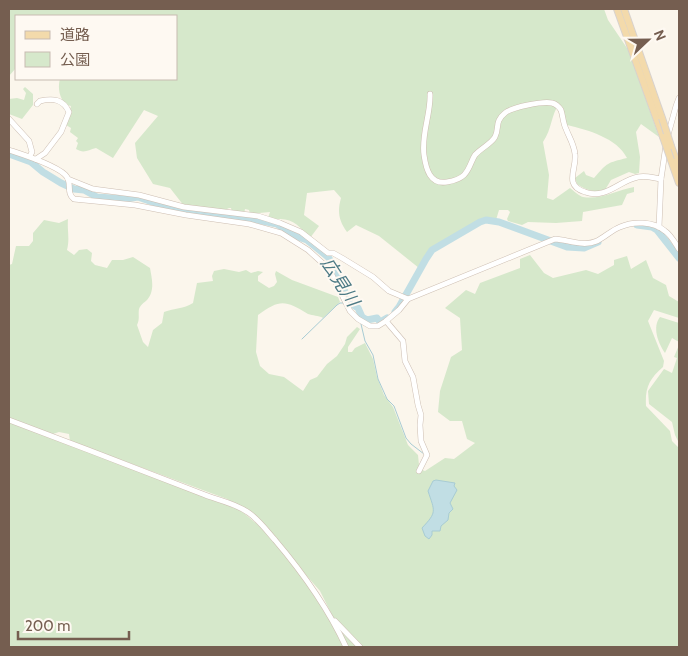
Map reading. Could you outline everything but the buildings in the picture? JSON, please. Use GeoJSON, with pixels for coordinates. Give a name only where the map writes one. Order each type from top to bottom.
{"type":"FeatureCollection","features":[{"type":"Feature","properties":{"kind":"main road"},"geometry":{"type":"LineString","coordinates":[[617,9],[679,183]]}},
{"type":"Feature","properties":{"kind":"main road"},"geometry":{"type":"LineString","coordinates":[[624,9],[679,168]]}},
{"type":"Feature","properties":{"kind":"street"},"geometry":{"type":"LineString","coordinates":[[430,94],[425,126],[424,153],[430,176],[438,182],[450,182],[465,175],[476,154],[494,139],[497,122],[506,112],[519,107],[549,103],[557,105],[561,110],[574,151],[573,182],[580,190],[597,194],[607,192],[636,177],[645,176],[661,179]]}},
{"type":"Feature","properties":{"kind":"street"},"geometry":{"type":"LineString","coordinates":[[658,227],[661,179],[670,127],[679,98]]}},
{"type":"Feature","properties":{"kind":"street"},"geometry":{"type":"LineString","coordinates":[[36,159],[45,153],[61,132],[69,112],[56,99],[40,100],[38,104]]}},
{"type":"Feature","properties":{"kind":"street"},"geometry":{"type":"LineString","coordinates":[[9,119],[29,142],[32,152],[30,156]]}},
{"type":"Feature","properties":{"kind":"street"},"geometry":{"type":"LineString","coordinates":[[9,150],[30,156],[62,172],[68,180],[83,186],[103,191],[139,195],[201,210],[267,218],[290,226],[327,253]]}},
{"type":"Feature","properties":{"kind":"street"},"geometry":{"type":"LineString","coordinates":[[68,180],[71,196],[77,200],[125,203],[186,215],[249,224],[291,238],[321,259],[332,273],[350,311],[361,321],[373,327],[386,321],[399,310],[405,298],[555,238],[573,243],[597,241],[622,226],[633,222],[658,227],[666,232],[679,249]]}},
{"type":"Feature","properties":{"kind":"street"},"geometry":{"type":"LineString","coordinates":[[321,259],[327,253],[333,252],[373,277],[389,291],[405,298]]}},
{"type":"Feature","properties":{"kind":"street"},"geometry":{"type":"LineString","coordinates":[[386,321],[403,341],[405,361],[413,377],[418,405],[422,415],[420,425],[421,440],[427,456],[419,471]]}},
{"type":"Feature","properties":{"kind":"street"},"geometry":{"type":"LineString","coordinates":[[9,420],[240,508],[250,514],[304,576],[331,617],[346,647]]}},
{"type":"Feature","properties":{"kind":"street"},"geometry":{"type":"LineString","coordinates":[[331,617],[360,647]]}},
{"type":"Feature","properties":{"kind":"green space"},"geometry":{"type":"Polygon","coordinates":[[[9,9],[604,9],[608,20],[629,51],[659,137],[641,124],[636,132],[640,157],[639,173],[629,172],[611,180],[605,190],[594,191],[587,189],[577,184],[575,178],[584,171],[586,175],[594,178],[608,164],[627,158],[609,140],[593,132],[567,125],[562,107],[559,104],[543,142],[549,175],[547,198],[553,200],[570,188],[578,195],[590,198],[634,187],[634,192],[627,194],[622,205],[583,212],[582,221],[556,223],[528,222],[522,225],[508,221],[510,212],[508,210],[499,210],[496,220],[486,218],[432,249],[419,268],[379,236],[356,225],[347,232],[340,216],[341,198],[334,190],[307,193],[304,215],[319,226],[310,238],[299,227],[288,220],[278,219],[277,221],[268,218],[270,212],[250,214],[249,210],[245,209],[244,214],[232,212],[231,208],[225,210],[205,207],[199,215],[188,211],[170,188],[153,184],[137,158],[135,143],[158,116],[144,110],[113,158],[96,148],[84,151],[76,149],[78,138],[70,132],[71,128],[66,125],[71,106],[64,102],[60,95],[60,80],[178,80],[178,15],[15,15],[15,69],[9,76],[9,9]]]}},
{"type":"Feature","properties":{"kind":"green space"},"geometry":{"type":"Polygon","coordinates":[[[25,87],[33,94],[33,105],[22,119],[9,114],[9,99],[17,98],[24,100],[26,93],[23,89],[25,87]]]}},
{"type":"Feature","properties":{"kind":"green space"},"geometry":{"type":"Polygon","coordinates":[[[68,219],[67,250],[74,255],[79,250],[87,249],[92,253],[91,261],[95,265],[107,268],[112,260],[123,260],[133,257],[150,268],[151,293],[139,309],[137,325],[143,342],[148,347],[153,330],[162,323],[164,312],[193,303],[197,283],[213,281],[214,271],[224,269],[239,272],[246,270],[251,273],[263,272],[258,276],[258,281],[269,288],[277,282],[276,271],[292,280],[338,297],[340,302],[323,318],[308,314],[294,306],[283,303],[272,306],[258,315],[256,352],[260,366],[269,374],[284,377],[303,391],[310,380],[317,377],[327,364],[337,356],[347,337],[357,327],[360,329],[348,347],[348,352],[352,352],[355,348],[365,343],[373,359],[384,395],[393,407],[408,445],[418,455],[419,465],[425,471],[445,458],[454,459],[475,443],[467,439],[462,421],[450,421],[438,412],[440,391],[451,357],[462,350],[460,318],[445,308],[466,290],[475,294],[480,283],[520,268],[520,259],[530,255],[544,273],[553,278],[586,270],[598,274],[614,265],[614,260],[627,256],[631,269],[646,260],[653,278],[666,285],[669,296],[679,302],[679,318],[654,310],[648,321],[664,361],[663,367],[654,376],[647,389],[646,406],[670,431],[672,441],[679,448],[679,647],[348,647],[320,591],[251,512],[227,499],[70,441],[69,434],[59,432],[53,434],[9,418],[9,265],[12,264],[16,246],[29,246],[33,241],[33,233],[44,220],[59,223],[68,219]]]}},
{"type":"Feature","properties":{"kind":"green space"},"geometry":{"type":"Polygon","coordinates":[[[660,317],[679,323],[679,342],[672,338],[665,353],[660,345],[656,330],[660,317]]]}},
{"type":"Feature","properties":{"kind":"green space"},"geometry":{"type":"Polygon","coordinates":[[[679,345],[679,443],[672,422],[649,404],[648,391],[664,369],[672,373],[677,358],[674,357],[679,345]]]}},
{"type":"Feature","properties":{"kind":"green space"},"geometry":{"type":"Polygon","coordinates":[[[9,422],[240,510],[268,533],[302,576],[331,621],[344,647],[9,647],[9,422]]]}},
{"type":"Feature","properties":{"kind":"water"},"geometry":{"type":"Polygon","coordinates":[[[433,481],[455,483],[454,486],[457,490],[450,503],[453,509],[449,513],[448,520],[441,526],[440,531],[432,531],[429,539],[425,536],[422,528],[432,515],[433,508],[428,491],[433,481]]]}},
{"type":"Feature","properties":{"kind":"waterway","name":"広見川"},"geometry":{"type":"LineString","coordinates":[[9,154],[31,162],[61,183],[74,189],[84,190],[97,197],[125,199],[138,197],[178,211],[189,209],[209,214],[220,214],[277,224],[295,236],[307,240],[328,257],[334,266],[350,303],[358,308],[362,317],[367,320],[377,318],[380,322],[387,318]]}},
{"type":"Feature","properties":{"kind":"waterway","name":"広見川"},"geometry":{"type":"LineString","coordinates":[[395,312],[432,250],[480,222],[486,220],[499,222],[567,247],[584,248],[598,242]]}},
{"type":"Feature","properties":{"kind":"waterway","name":"広見川"},"geometry":{"type":"LineString","coordinates":[[637,225],[652,227],[657,230],[679,258]]}},
{"type":"Feature","properties":{"kind":"waterway"},"geometry":{"type":"LineString","coordinates":[[302,339],[337,305],[344,303]]}},
{"type":"Feature","properties":{"kind":"waterway"},"geometry":{"type":"LineString","coordinates":[[361,324],[365,341],[373,355],[378,379],[387,399],[394,406],[406,438],[424,454]]}}]}
